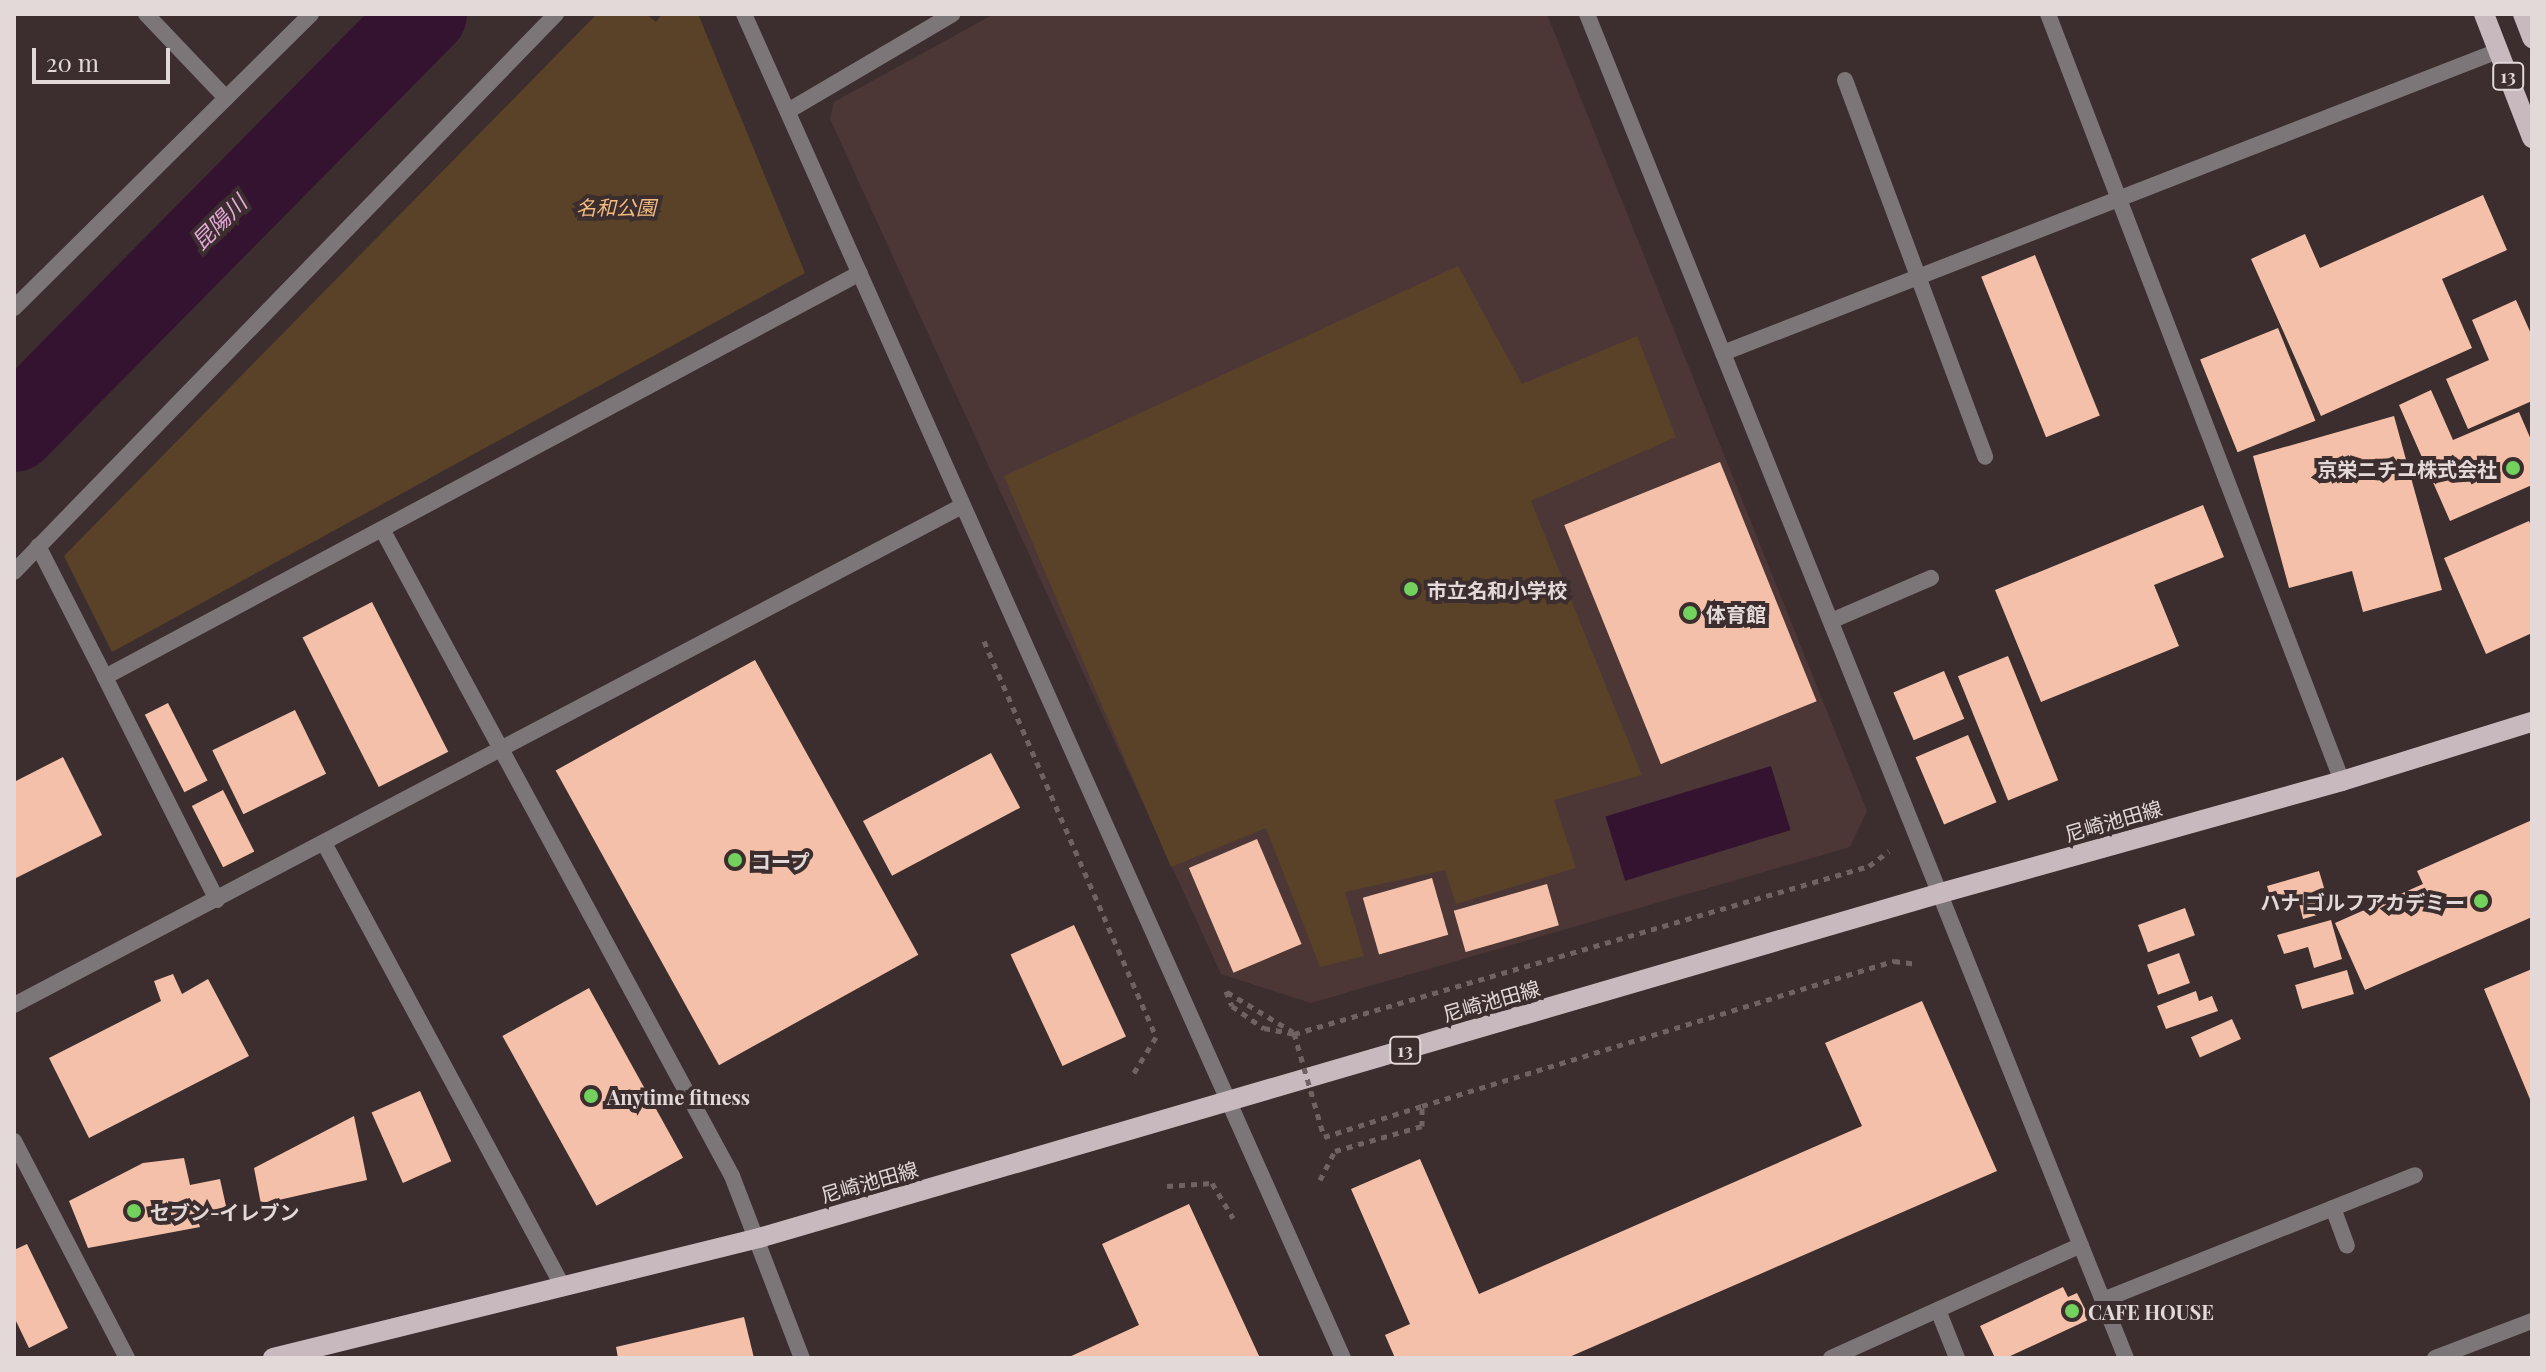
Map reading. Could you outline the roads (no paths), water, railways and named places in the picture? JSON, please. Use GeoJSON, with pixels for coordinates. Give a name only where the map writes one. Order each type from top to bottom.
{"type":"FeatureCollection","features":[{"type":"Feature","properties":{"kind":"main road","name":"13"},"geometry":{"type":"LineString","coordinates":[[2484,14],[2532,138]]}},
{"type":"Feature","properties":{"kind":"main road","name":"尼崎池田線"},"geometry":{"type":"LineString","coordinates":[[273,1358],[759,1238],[1941,893],[2342,781],[2532,722]]}},
{"type":"Feature","properties":{"kind":"street"},"geometry":{"type":"LineString","coordinates":[[146,14],[226,98]]}},
{"type":"Feature","properties":{"kind":"street"},"geometry":{"type":"LineString","coordinates":[[14,308],[311,14]]}},
{"type":"Feature","properties":{"kind":"street"},"geometry":{"type":"LineString","coordinates":[[14,572],[556,14]]}},
{"type":"Feature","properties":{"kind":"street"},"geometry":{"type":"LineString","coordinates":[[744,14],[1343,1358]]}},
{"type":"Feature","properties":{"kind":"street"},"geometry":{"type":"LineString","coordinates":[[788,111],[953,14]]}},
{"type":"Feature","properties":{"kind":"street"},"geometry":{"type":"LineString","coordinates":[[1587,14],[2126,1358]]}},
{"type":"Feature","properties":{"kind":"street"},"geometry":{"type":"LineString","coordinates":[[2048,14],[2342,781]]}},
{"type":"Feature","properties":{"kind":"street"},"geometry":{"type":"LineString","coordinates":[[1723,353],[2120,201],[2498,51]]}},
{"type":"Feature","properties":{"kind":"street"},"geometry":{"type":"LineString","coordinates":[[1845,80],[1985,457]]}},
{"type":"Feature","properties":{"kind":"street"},"geometry":{"type":"LineString","coordinates":[[105,677],[383,531],[860,273]]}},
{"type":"Feature","properties":{"kind":"street"},"geometry":{"type":"LineString","coordinates":[[14,1005],[962,506]]}},
{"type":"Feature","properties":{"kind":"street"},"geometry":{"type":"LineString","coordinates":[[383,531],[732,1176],[759,1238],[802,1358]]}},
{"type":"Feature","properties":{"kind":"street"},"geometry":{"type":"LineString","coordinates":[[38,546],[217,900]]}},
{"type":"Feature","properties":{"kind":"street"},"geometry":{"type":"LineString","coordinates":[[1831,621],[1931,578]]}},
{"type":"Feature","properties":{"kind":"street"},"geometry":{"type":"LineString","coordinates":[[324,843],[563,1287]]}},
{"type":"Feature","properties":{"kind":"street"},"geometry":{"type":"LineString","coordinates":[[14,1141],[127,1358]]}},
{"type":"Feature","properties":{"kind":"street"},"geometry":{"type":"LineString","coordinates":[[2103,1300],[2415,1175]]}},
{"type":"Feature","properties":{"kind":"street"},"geometry":{"type":"LineString","coordinates":[[2333,1208],[2347,1246]]}},
{"type":"Feature","properties":{"kind":"street"},"geometry":{"type":"LineString","coordinates":[[1831,1358],[2081,1245]]}},
{"type":"Feature","properties":{"kind":"street"},"geometry":{"type":"LineString","coordinates":[[1938,1310],[1957,1358]]}},
{"type":"Feature","properties":{"kind":"street"},"geometry":{"type":"LineString","coordinates":[[2435,1358],[2532,1321]]}},
{"type":"Feature","properties":{"kind":"waterway","name":"昆陽川"},"geometry":{"type":"LineString","coordinates":[[14,430],[425,14]]}},
{"type":"Feature","properties":{"kind":"place","name":"京栄ニチユ株式会社"},"geometry":{"type":"Point","coordinates":[2513,468]}},
{"type":"Feature","properties":{"kind":"place","name":"市立名和小学校"},"geometry":{"type":"Point","coordinates":[1411,589]}},
{"type":"Feature","properties":{"kind":"place","name":"体育館"},"geometry":{"type":"Point","coordinates":[1690,613]}},
{"type":"Feature","properties":{"kind":"place","name":"コープ"},"geometry":{"type":"Point","coordinates":[735,860]}},
{"type":"Feature","properties":{"kind":"place","name":"ハナ ゴルフアカデミー"},"geometry":{"type":"Point","coordinates":[2481,901]}},
{"type":"Feature","properties":{"kind":"place","name":"Anytime fitness"},"geometry":{"type":"Point","coordinates":[591,1096]}},
{"type":"Feature","properties":{"kind":"place","name":"セブン-イレブン"},"geometry":{"type":"Point","coordinates":[134,1211]}},
{"type":"Feature","properties":{"kind":"place","name":"CAFE HOUSE"},"geometry":{"type":"Point","coordinates":[2072,1311]}},
{"type":"Feature","properties":{"kind":"park label","name":"名和公園"},"geometry":{"type":"Point","coordinates":[616,206]}}]}
